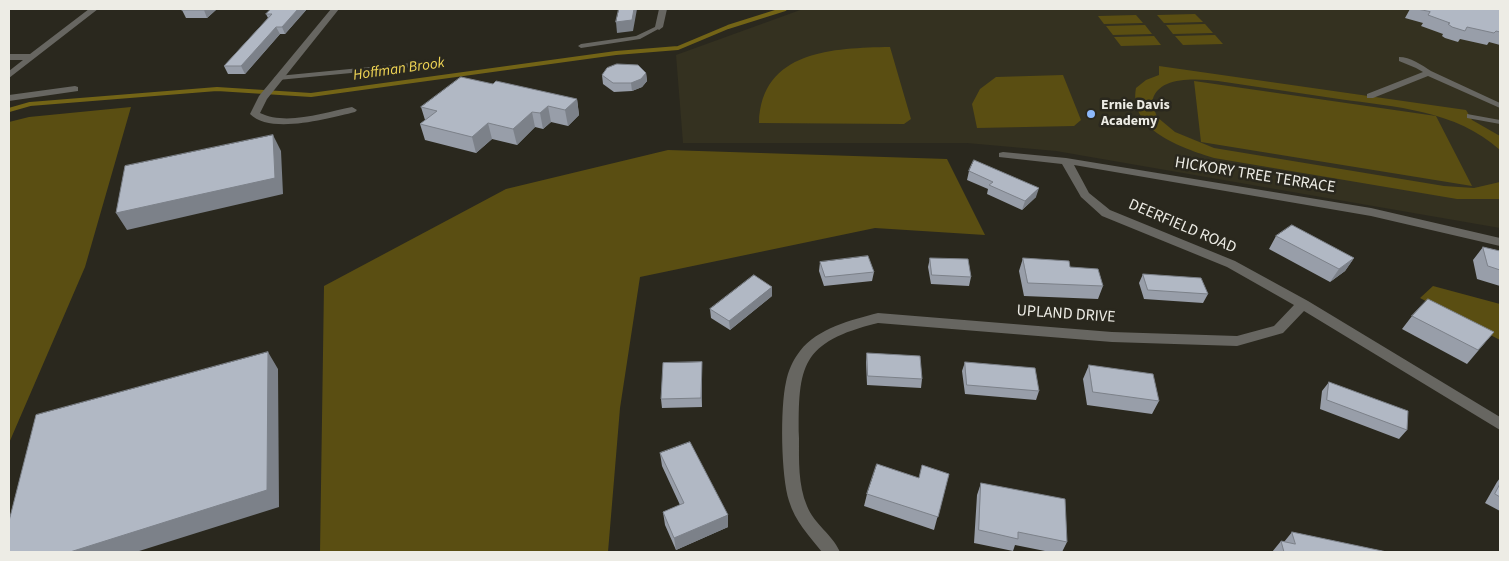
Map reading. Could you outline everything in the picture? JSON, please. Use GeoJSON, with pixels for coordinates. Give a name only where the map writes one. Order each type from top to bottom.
{"type":"FeatureCollection","features":[{"type":"Feature","properties":{"kind":"street"},"geometry":{"type":"LineString","coordinates":[[9,75],[94,9]]}},
{"type":"Feature","properties":{"kind":"street"},"geometry":{"type":"LineString","coordinates":[[335,9],[262,98],[255,114],[274,120],[297,120],[352,110]]}},
{"type":"Feature","properties":{"kind":"street"},"geometry":{"type":"LineString","coordinates":[[659,28],[663,9]]}},
{"type":"Feature","properties":{"kind":"street"},"geometry":{"type":"LineString","coordinates":[[9,57],[32,57]]}},
{"type":"Feature","properties":{"kind":"street"},"geometry":{"type":"LineString","coordinates":[[9,98],[75,89]]}},
{"type":"Feature","properties":{"kind":"street","name":"HICKORY TREE TERRACE"},"geometry":{"type":"LineString","coordinates":[[1003,155],[1066,161],[1371,212],[1500,242]]}},
{"type":"Feature","properties":{"kind":"street","name":"DEERFIELD ROAD"},"geometry":{"type":"LineString","coordinates":[[1066,161],[1085,195],[1106,212],[1231,264],[1303,304]]}},
{"type":"Feature","properties":{"kind":"street"},"geometry":{"type":"LineString","coordinates":[[1303,304],[1500,424]]}},
{"type":"Feature","properties":{"kind":"street","name":"UPLAND DRIVE"},"geometry":{"type":"LineString","coordinates":[[832,552],[800,509],[791,460],[791,396],[793,378],[802,360],[815,345],[830,333],[852,324],[878,318],[1112,336],[1237,341],[1278,330],[1303,304]]}},
{"type":"Feature","properties":{"kind":"lane"},"geometry":{"type":"LineString","coordinates":[[581,46],[638,38],[659,28]]}},
{"type":"Feature","properties":{"kind":"lane"},"geometry":{"type":"LineString","coordinates":[[1402,60],[1419,66],[1428,73],[1500,106]]}},
{"type":"Feature","properties":{"kind":"lane"},"geometry":{"type":"LineString","coordinates":[[278,78],[432,63]]}},
{"type":"Feature","properties":{"kind":"lane"},"geometry":{"type":"LineString","coordinates":[[1370,96],[1428,73]]}},
{"type":"Feature","properties":{"kind":"lane"},"geometry":{"type":"LineString","coordinates":[[1470,116],[1500,122]]}},
{"type":"Feature","properties":{"kind":"shaded area","name":"Ernie Davis Academy"},"geometry":{"type":"Polygon","coordinates":[[[803,9],[1500,9],[1500,228],[1056,151],[967,143],[683,143],[676,55],[803,9]]]}},
{"type":"Feature","properties":{"kind":"shaded area"},"geometry":{"type":"Polygon","coordinates":[[[1195,14],[1203,22],[1164,23],[1157,15],[1195,14]]]}},
{"type":"Feature","properties":{"kind":"shaded area"},"geometry":{"type":"Polygon","coordinates":[[[1136,15],[1143,23],[1104,24],[1098,16],[1136,15]]]}},
{"type":"Feature","properties":{"kind":"shaded area"},"geometry":{"type":"Polygon","coordinates":[[[1205,24],[1213,33],[1173,34],[1166,25],[1205,24]]]}},
{"type":"Feature","properties":{"kind":"shaded area"},"geometry":{"type":"Polygon","coordinates":[[[1145,25],[1152,34],[1113,35],[1106,26],[1145,25]]]}},
{"type":"Feature","properties":{"kind":"shaded area"},"geometry":{"type":"Polygon","coordinates":[[[1215,35],[1223,44],[1183,45],[1175,36],[1215,35]]]}},
{"type":"Feature","properties":{"kind":"shaded area"},"geometry":{"type":"Polygon","coordinates":[[[1154,36],[1161,45],[1121,46],[1114,37],[1154,36]]]}},
{"type":"Feature","properties":{"kind":"shaded area"},"geometry":{"type":"Polygon","coordinates":[[[890,47],[911,119],[904,124],[759,123],[763,99],[772,80],[787,67],[804,58],[824,52],[890,47]]]}},
{"type":"Feature","properties":{"kind":"shaded area"},"geometry":{"type":"Polygon","coordinates":[[[1159,66],[1466,110],[1472,120],[1500,136],[1500,150],[1464,126],[1424,112],[1218,81],[1189,80],[1169,83],[1161,87],[1155,94],[1152,103],[1157,117],[1175,132],[1214,148],[1444,186],[1474,188],[1500,182],[1500,199],[1457,199],[1214,158],[1187,149],[1160,135],[1140,115],[1136,103],[1136,88],[1146,80],[1159,75],[1159,66]]]}},
{"type":"Feature","properties":{"kind":"shaded area"},"geometry":{"type":"Polygon","coordinates":[[[1063,75],[1081,120],[1074,126],[977,128],[972,104],[980,89],[996,77],[1063,75]]]}},
{"type":"Feature","properties":{"kind":"shaded area"},"geometry":{"type":"Polygon","coordinates":[[[1194,81],[1436,116],[1472,186],[1201,142],[1194,81]]]}},
{"type":"Feature","properties":{"kind":"shaded area"},"geometry":{"type":"Polygon","coordinates":[[[131,107],[85,267],[9,443],[9,122],[29,117],[131,107]]]}},
{"type":"Feature","properties":{"kind":"shaded area"},"geometry":{"type":"Polygon","coordinates":[[[668,150],[947,159],[985,235],[875,228],[640,277],[620,408],[608,552],[320,552],[324,286],[506,189],[668,150]]]}},
{"type":"Feature","properties":{"kind":"shaded area"},"geometry":{"type":"Polygon","coordinates":[[[1433,286],[1500,304],[1500,340],[1420,298],[1433,286]]]}},
{"type":"Feature","properties":{"kind":"building"},"geometry":{"type":"Polygon","coordinates":[[[184,9],[205,9],[182,10],[184,9]]]}},
{"type":"Feature","properties":{"kind":"building"},"geometry":{"type":"Polygon","coordinates":[[[271,9],[298,9],[282,27],[276,27],[241,66],[224,66],[272,14],[266,14],[271,9]]]}},
{"type":"Feature","properties":{"kind":"building"},"geometry":{"type":"Polygon","coordinates":[[[619,9],[634,9],[632,20],[616,22],[619,9]]]}},
{"type":"Feature","properties":{"kind":"building"},"geometry":{"type":"Polygon","coordinates":[[[1418,9],[1500,9],[1500,32],[1496,31],[1494,33],[1467,27],[1465,31],[1428,15],[1430,12],[1418,9]]]}},
{"type":"Feature","properties":{"kind":"building"},"geometry":{"type":"Polygon","coordinates":[[[617,64],[638,65],[646,73],[641,79],[631,83],[613,83],[602,75],[607,68],[617,64]]]}},
{"type":"Feature","properties":{"kind":"building"},"geometry":{"type":"Polygon","coordinates":[[[461,77],[493,84],[496,81],[577,99],[565,110],[548,106],[540,113],[532,112],[513,129],[488,123],[472,137],[420,124],[437,111],[421,107],[461,77]]]}},
{"type":"Feature","properties":{"kind":"building"},"geometry":{"type":"Polygon","coordinates":[[[273,135],[275,178],[116,213],[125,166],[273,135]]]}},
{"type":"Feature","properties":{"kind":"building"},"geometry":{"type":"Polygon","coordinates":[[[974,160],[1039,188],[1025,201],[989,185],[993,182],[969,171],[974,160]]]}},
{"type":"Feature","properties":{"kind":"building"},"geometry":{"type":"Polygon","coordinates":[[[1292,225],[1354,258],[1339,269],[1276,236],[1292,225]]]}},
{"type":"Feature","properties":{"kind":"building"},"geometry":{"type":"Polygon","coordinates":[[[1483,247],[1500,251],[1500,270],[1488,266],[1483,247]]]}},
{"type":"Feature","properties":{"kind":"building"},"geometry":{"type":"Polygon","coordinates":[[[868,256],[874,272],[825,277],[820,262],[868,256]]]}},
{"type":"Feature","properties":{"kind":"building"},"geometry":{"type":"Polygon","coordinates":[[[930,258],[968,259],[971,277],[932,275],[930,258]]]}},
{"type":"Feature","properties":{"kind":"building"},"geometry":{"type":"Polygon","coordinates":[[[1023,258],[1069,261],[1070,267],[1098,269],[1103,286],[1028,283],[1023,258]]]}},
{"type":"Feature","properties":{"kind":"building"},"geometry":{"type":"Polygon","coordinates":[[[1143,274],[1201,278],[1208,294],[1148,290],[1143,274]]]}},
{"type":"Feature","properties":{"kind":"building"},"geometry":{"type":"Polygon","coordinates":[[[754,275],[772,287],[729,321],[710,309],[754,275]]]}},
{"type":"Feature","properties":{"kind":"building"},"geometry":{"type":"Polygon","coordinates":[[[1428,299],[1494,332],[1478,350],[1412,316],[1428,299]]]}},
{"type":"Feature","properties":{"kind":"building"},"geometry":{"type":"Polygon","coordinates":[[[268,352],[267,490],[70,552],[9,552],[9,521],[36,415],[268,352]]]}},
{"type":"Feature","properties":{"kind":"building"},"geometry":{"type":"Polygon","coordinates":[[[867,353],[920,356],[922,379],[868,376],[867,353]]]}},
{"type":"Feature","properties":{"kind":"building"},"geometry":{"type":"Polygon","coordinates":[[[702,362],[701,398],[661,399],[663,363],[702,362]]]}},
{"type":"Feature","properties":{"kind":"building"},"geometry":{"type":"Polygon","coordinates":[[[965,362],[1035,368],[1039,391],[967,385],[965,362]]]}},
{"type":"Feature","properties":{"kind":"building"},"geometry":{"type":"Polygon","coordinates":[[[1089,365],[1153,374],[1159,401],[1093,392],[1089,365]]]}},
{"type":"Feature","properties":{"kind":"building"},"geometry":{"type":"Polygon","coordinates":[[[1329,382],[1408,411],[1407,430],[1327,400],[1329,382]]]}},
{"type":"Feature","properties":{"kind":"building"},"geometry":{"type":"Polygon","coordinates":[[[690,442],[728,515],[674,538],[663,512],[684,503],[660,453],[690,442]]]}},
{"type":"Feature","properties":{"kind":"building"},"geometry":{"type":"Polygon","coordinates":[[[877,464],[919,478],[922,465],[949,474],[938,517],[867,494],[877,464]]]}},
{"type":"Feature","properties":{"kind":"building"},"geometry":{"type":"Polygon","coordinates":[[[981,483],[1065,499],[1067,542],[1018,532],[1018,539],[979,530],[981,483]]]}},
{"type":"Feature","properties":{"kind":"building"},"geometry":{"type":"Polygon","coordinates":[[[1500,484],[1500,497],[1495,494],[1500,484]]]}},
{"type":"Feature","properties":{"kind":"building"},"geometry":{"type":"Polygon","coordinates":[[[1292,532],[1387,552],[1284,552],[1281,541],[1295,544],[1292,532]]]}},
{"type":"Feature","properties":{"kind":"waterway","name":"Hoffman Brook"},"geometry":{"type":"LineString","coordinates":[[9,110],[30,104],[217,89],[311,95],[616,53],[678,48],[728,27],[785,9]]}},
{"type":"Feature","properties":{"kind":"place","name":"Ernie Davis Academy"},"geometry":{"type":"Point","coordinates":[1091,114]}}]}
